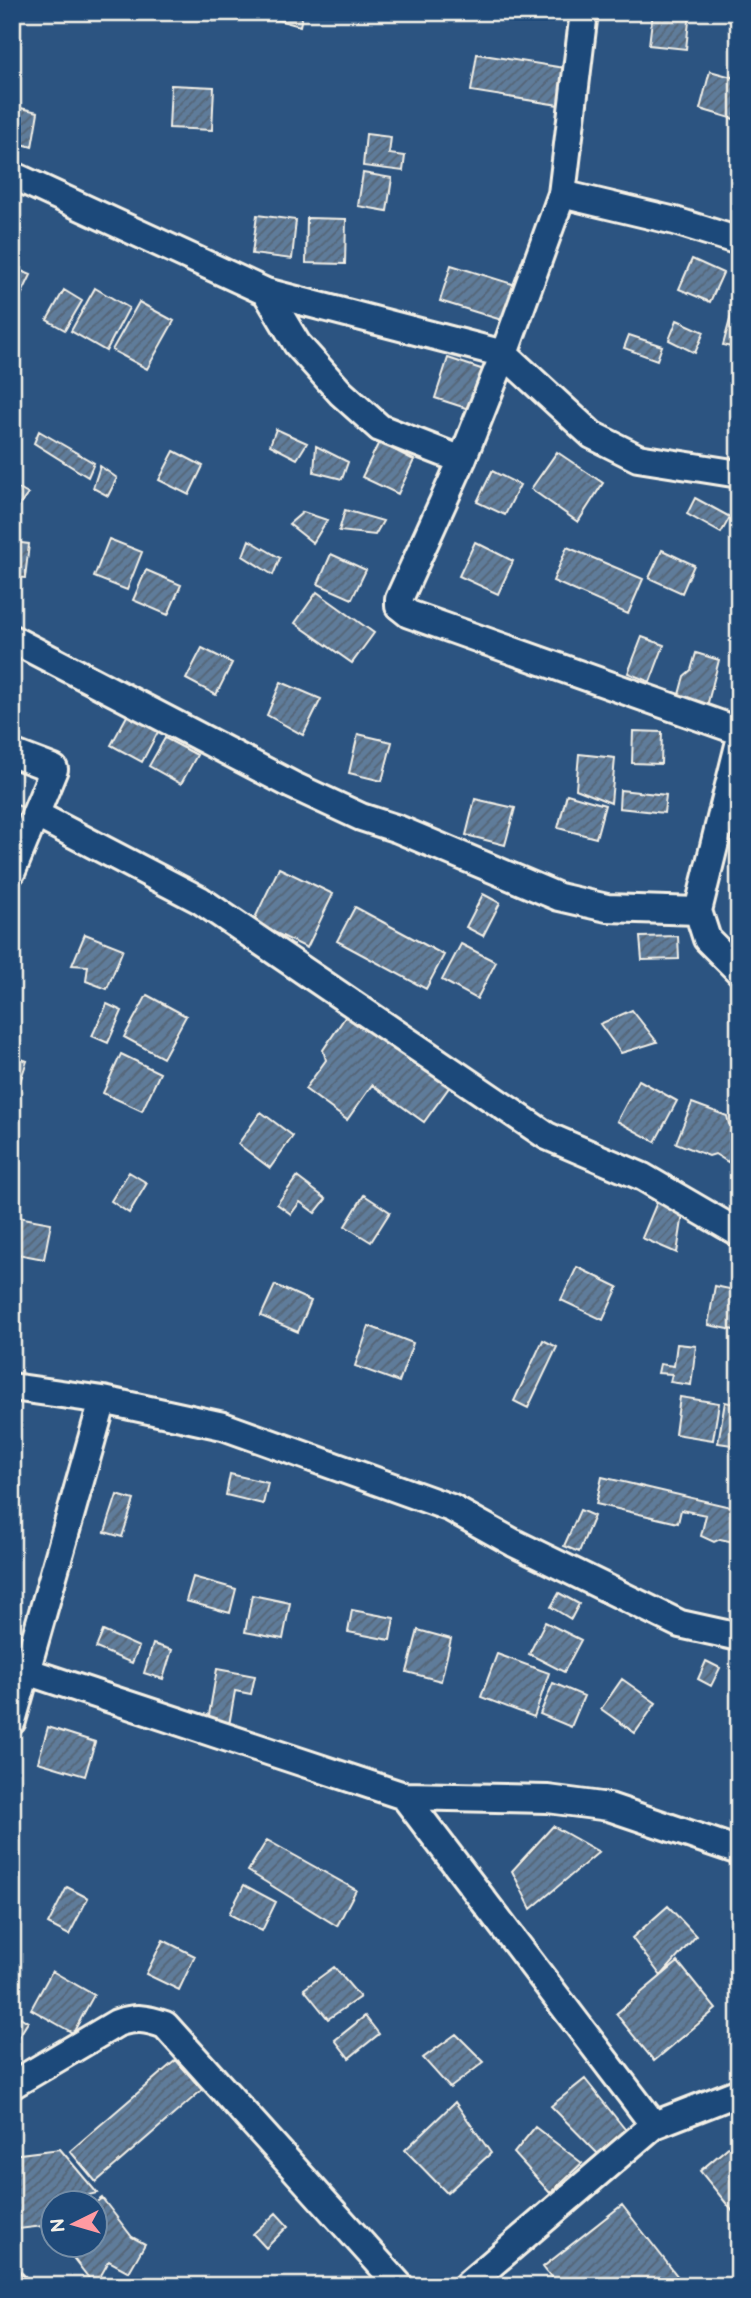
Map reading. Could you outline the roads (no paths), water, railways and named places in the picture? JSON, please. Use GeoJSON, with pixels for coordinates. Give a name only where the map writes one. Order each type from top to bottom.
{"type":"FeatureCollection","features":[{"type":"Feature","properties":{"kind":"street"},"geometry":{"type":"LineString","coordinates":[[584,12],[562,194],[505,354],[462,460],[399,599],[399,606],[403,611],[739,731]]}},
{"type":"Feature","properties":{"kind":"street"},"geometry":{"type":"LineString","coordinates":[[12,175],[266,292],[505,354],[592,435],[638,458],[739,474]]}},
{"type":"Feature","properties":{"kind":"street"},"geometry":{"type":"LineString","coordinates":[[562,194],[675,221],[739,241]]}},
{"type":"Feature","properties":{"kind":"street"},"geometry":{"type":"LineString","coordinates":[[266,292],[297,345],[341,393],[380,428],[462,460]]}},
{"type":"Feature","properties":{"kind":"street"},"geometry":{"type":"LineString","coordinates":[[12,639],[292,785],[361,817],[398,829],[559,897],[607,908],[698,911]]}},
{"type":"Feature","properties":{"kind":"street"},"geometry":{"type":"LineString","coordinates":[[739,745],[698,911],[707,939],[739,971]]}},
{"type":"Feature","properties":{"kind":"street"},"geometry":{"type":"LineString","coordinates":[[12,753],[54,769],[37,816],[13,865]]}},
{"type":"Feature","properties":{"kind":"street"},"geometry":{"type":"LineString","coordinates":[[37,816],[200,900],[547,1136],[643,1177],[739,1233]]}},
{"type":"Feature","properties":{"kind":"street"},"geometry":{"type":"LineString","coordinates":[[12,1387],[103,1400],[223,1426],[451,1508],[514,1543],[680,1625],[739,1637]]}},
{"type":"Feature","properties":{"kind":"street"},"geometry":{"type":"LineString","coordinates":[[12,1721],[103,1400]]}},
{"type":"Feature","properties":{"kind":"street"},"geometry":{"type":"LineString","coordinates":[[26,1671],[404,1796],[548,1799],[609,1807],[739,1852]]}},
{"type":"Feature","properties":{"kind":"street"},"geometry":{"type":"LineString","coordinates":[[404,1796],[654,2125]]}},
{"type":"Feature","properties":{"kind":"street"},"geometry":{"type":"LineString","coordinates":[[12,2085],[117,2023],[133,2018],[148,2019],[165,2025],[400,2286]]}},
{"type":"Feature","properties":{"kind":"street"},"geometry":{"type":"LineString","coordinates":[[466,2286],[654,2125],[739,2092]]}}]}
